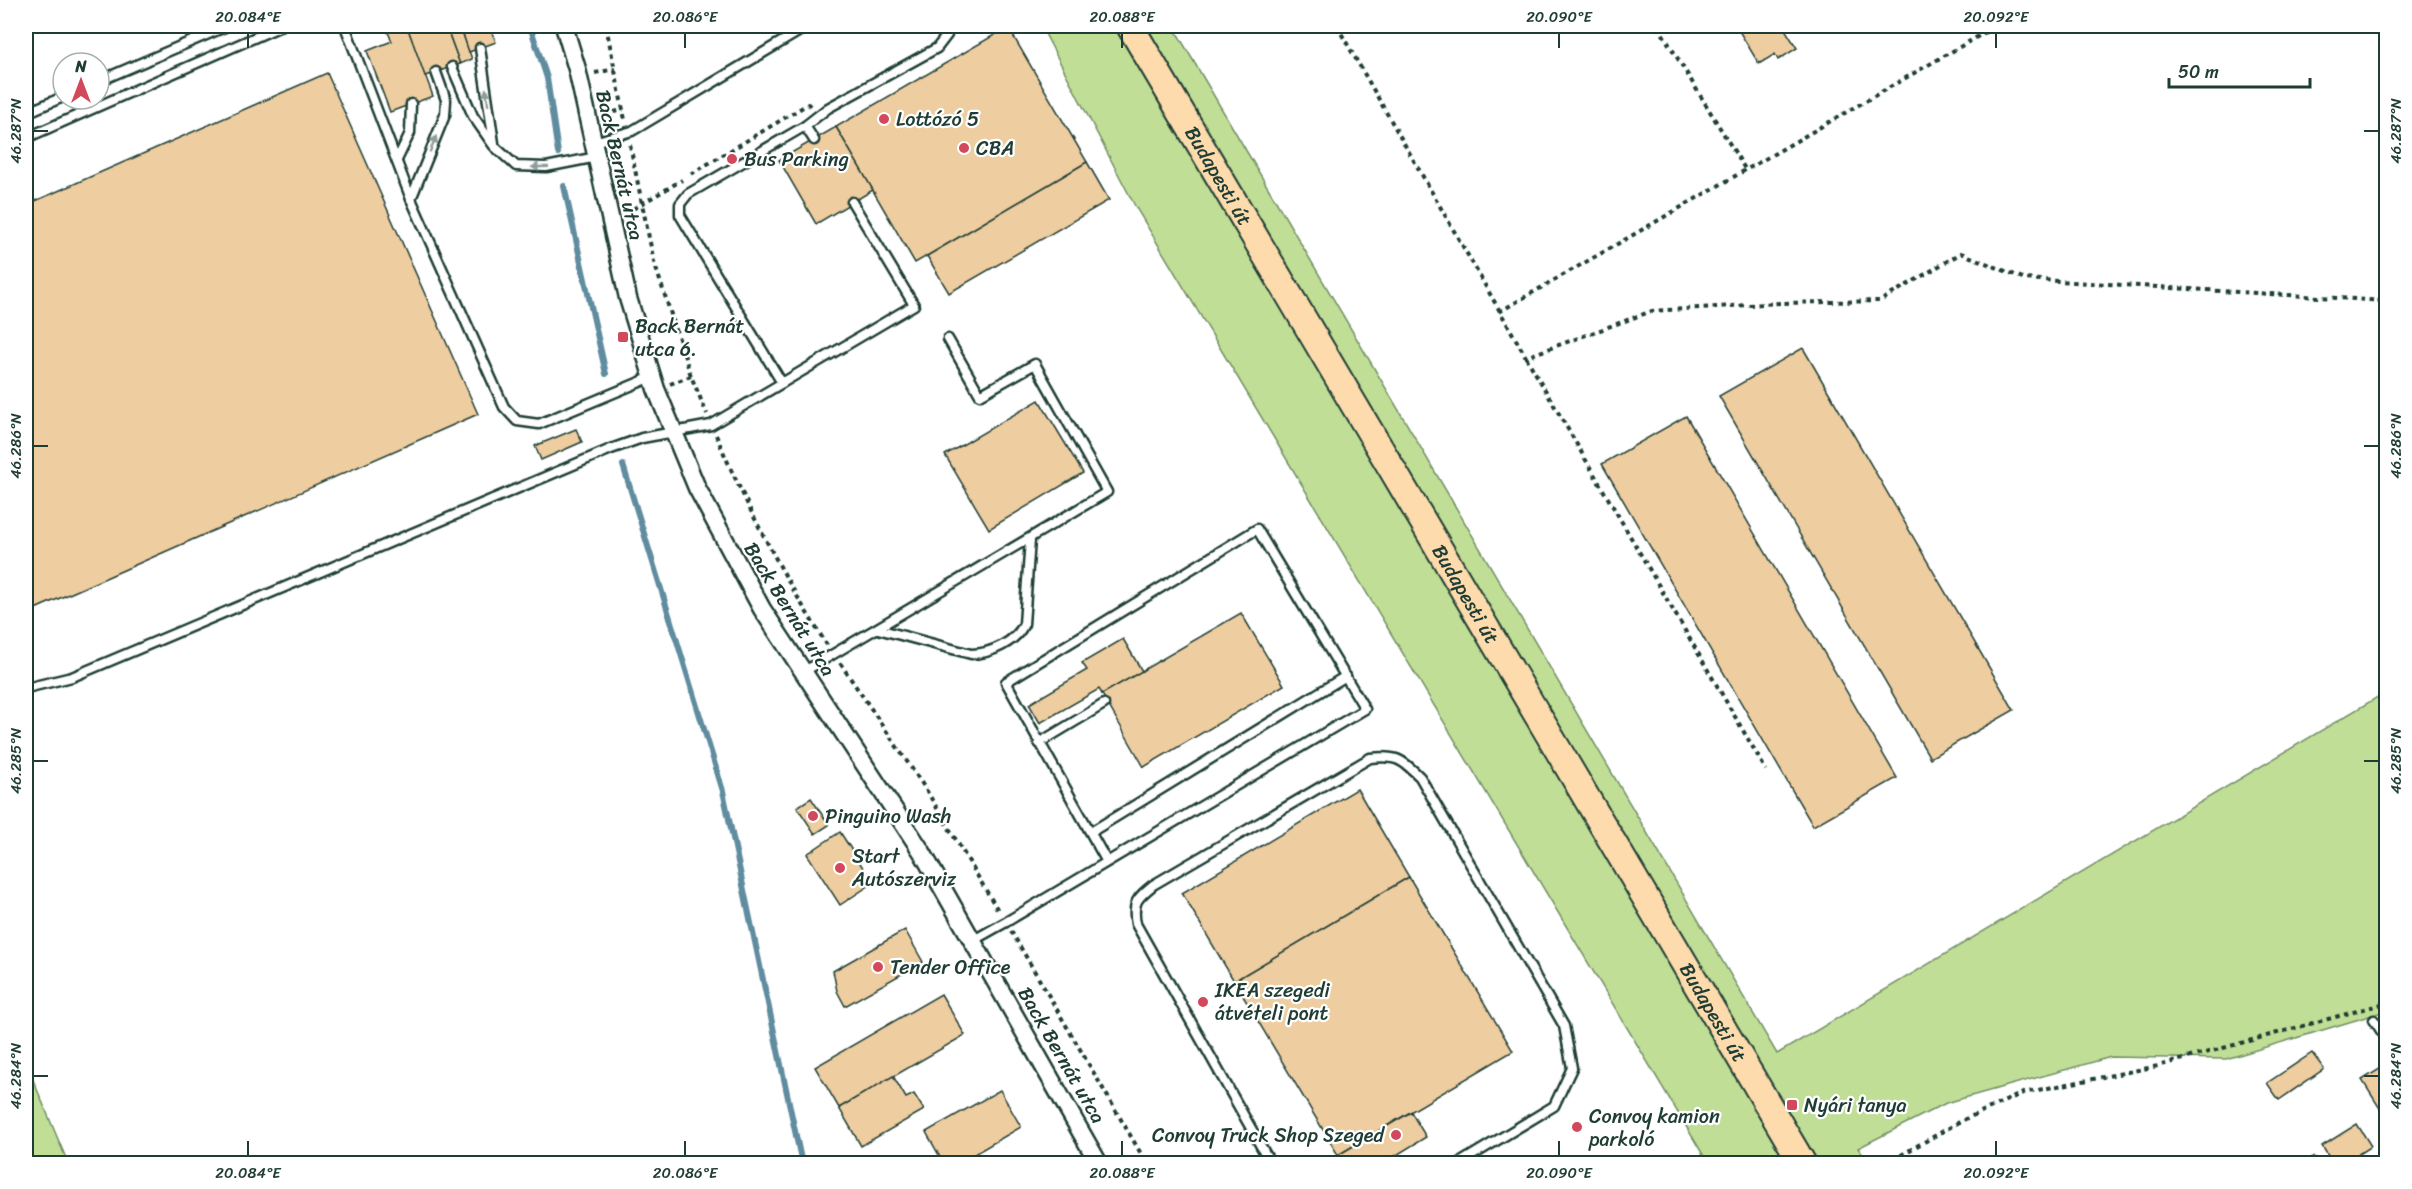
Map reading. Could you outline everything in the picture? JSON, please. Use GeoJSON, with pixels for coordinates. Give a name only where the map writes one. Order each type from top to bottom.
{"type":"FeatureCollection","features":[{"type":"Feature","properties":{"kind":"main road","name":"Budapesti út"},"geometry":{"type":"LineString","coordinates":[[1130,26],[1803,1164]]}},
{"type":"Feature","properties":{"kind":"street","name":"Back Bernát utca"},"geometry":{"type":"LineString","coordinates":[[564,26],[596,149],[628,298],[652,377],[672,431],[725,543],[762,609],[888,797],[1099,1164]]}},
{"type":"Feature","properties":{"kind":"lane"},"geometry":{"type":"LineString","coordinates":[[111,76],[228,26]]}},
{"type":"Feature","properties":{"kind":"lane"},"geometry":{"type":"LineString","coordinates":[[26,138],[281,26]]}},
{"type":"Feature","properties":{"kind":"lane"},"geometry":{"type":"LineString","coordinates":[[345,26],[411,199],[504,407],[517,421],[539,424],[652,377]]}},
{"type":"Feature","properties":{"kind":"lane"},"geometry":{"type":"LineString","coordinates":[[452,67],[473,116],[495,146],[516,166],[546,167],[596,149],[807,26]]}},
{"type":"Feature","properties":{"kind":"lane"},"geometry":{"type":"LineString","coordinates":[[782,382],[680,215],[680,204],[688,194],[805,126],[828,108],[936,48],[947,35],[950,26]]}},
{"type":"Feature","properties":{"kind":"lane"},"geometry":{"type":"LineString","coordinates":[[956,26],[970,26]]}},
{"type":"Feature","properties":{"kind":"lane"},"geometry":{"type":"LineString","coordinates":[[480,48],[495,146]]}},
{"type":"Feature","properties":{"kind":"lane"},"geometry":{"type":"LineString","coordinates":[[411,199],[445,115],[446,100],[436,72]]}},
{"type":"Feature","properties":{"kind":"lane"},"geometry":{"type":"LineString","coordinates":[[26,113],[51,102]]}},
{"type":"Feature","properties":{"kind":"lane"},"geometry":{"type":"LineString","coordinates":[[397,160],[410,133],[411,104]]}},
{"type":"Feature","properties":{"kind":"lane"},"geometry":{"type":"LineString","coordinates":[[805,126],[814,140]]}},
{"type":"Feature","properties":{"kind":"lane"},"geometry":{"type":"LineString","coordinates":[[26,688],[72,677],[611,449],[642,438],[711,425],[914,305],[852,202]]}},
{"type":"Feature","properties":{"kind":"lane"},"geometry":{"type":"LineString","coordinates":[[803,672],[1107,492],[1035,364],[980,395],[948,339]]}},
{"type":"Feature","properties":{"kind":"lane"},"geometry":{"type":"LineString","coordinates":[[972,941],[1006,922],[1365,709],[1257,529],[1006,682],[1107,862]]}},
{"type":"Feature","properties":{"kind":"lane"},"geometry":{"type":"LineString","coordinates":[[878,629],[971,654],[994,651],[1021,631],[1024,624],[1030,539]]}},
{"type":"Feature","properties":{"kind":"lane"},"geometry":{"type":"LineString","coordinates":[[1091,832],[1346,675]]}},
{"type":"Feature","properties":{"kind":"lane"},"geometry":{"type":"LineString","coordinates":[[1039,743],[1104,704]]}},
{"type":"Feature","properties":{"kind":"lane"},"geometry":{"type":"LineString","coordinates":[[1271,1164],[1136,924],[1133,909],[1138,897],[1153,885],[1370,758],[1386,756],[1404,760],[1420,777],[1564,1026],[1572,1068],[1554,1106],[1458,1164]]}},
{"type":"Feature","properties":{"kind":"lane"},"geometry":{"type":"LineString","coordinates":[[2374,1020],[2386,1038]]}},
{"type":"Feature","properties":{"kind":"path"},"geometry":{"type":"LineString","coordinates":[[606,26],[654,262],[692,376],[738,487],[794,593],[925,788],[1147,1164]]}},
{"type":"Feature","properties":{"kind":"path"},"geometry":{"type":"LineString","coordinates":[[1337,26],[1499,312],[1766,770]]}},
{"type":"Feature","properties":{"kind":"path"},"geometry":{"type":"LineString","coordinates":[[1658,26],[1745,169]]}},
{"type":"Feature","properties":{"kind":"path"},"geometry":{"type":"LineString","coordinates":[[1499,312],[1996,26]]}},
{"type":"Feature","properties":{"kind":"path"},"geometry":{"type":"LineString","coordinates":[[592,73],[615,69]]}},
{"type":"Feature","properties":{"kind":"path"},"geometry":{"type":"LineString","coordinates":[[601,114],[623,110]]}},
{"type":"Feature","properties":{"kind":"path"},"geometry":{"type":"LineString","coordinates":[[1526,357],[1652,311],[1780,303],[1880,301],[1961,253],[2025,279],[2386,301]]}},
{"type":"Feature","properties":{"kind":"path"},"geometry":{"type":"LineString","coordinates":[[1885,1164],[1963,1120],[2024,1093],[2158,1066],[2386,1003]]}},
{"type":"Feature","properties":{"kind":"green space"},"geometry":{"type":"Polygon","coordinates":[[[1041,26],[1173,26],[1777,1054],[2386,692],[2386,1011],[2226,1059],[2111,1057],[1946,1103],[1858,1148],[1869,1163],[1708,1163],[1135,206],[1041,26]]]}},
{"type":"Feature","properties":{"kind":"green space"},"geometry":{"type":"Polygon","coordinates":[[[26,1063],[68,1163],[32,1163],[26,1149],[26,1063]]]}},
{"type":"Feature","properties":{"kind":"building"},"geometry":{"type":"Polygon","coordinates":[[[385,26],[407,26],[433,96],[390,112],[367,51],[392,41],[385,26]]]}},
{"type":"Feature","properties":{"kind":"building"},"geometry":{"type":"Polygon","coordinates":[[[407,26],[446,26],[460,64],[425,76],[407,26]]]}},
{"type":"Feature","properties":{"kind":"building"},"geometry":{"type":"Polygon","coordinates":[[[446,26],[460,26],[472,59],[460,64],[446,26]]]}},
{"type":"Feature","properties":{"kind":"building"},"geometry":{"type":"Polygon","coordinates":[[[489,26],[496,42],[469,52],[461,28],[489,26]]]}},
{"type":"Feature","properties":{"kind":"building"},"geometry":{"type":"Polygon","coordinates":[[[1736,26],[1783,26],[1797,48],[1778,60],[1775,54],[1759,64],[1736,26]]]}},
{"type":"Feature","properties":{"kind":"building","name":"CBA"},"geometry":{"type":"Polygon","coordinates":[[[1008,27],[1087,162],[915,263],[836,127],[1008,27]]]}},
{"type":"Feature","properties":{"kind":"building"},"geometry":{"type":"Polygon","coordinates":[[[327,73],[478,414],[26,613],[26,205],[327,73]]]}},
{"type":"Feature","properties":{"kind":"building"},"geometry":{"type":"Polygon","coordinates":[[[836,127],[873,190],[816,224],[779,160],[836,127]]]}},
{"type":"Feature","properties":{"kind":"building"},"geometry":{"type":"Polygon","coordinates":[[[1087,162],[1109,200],[949,293],[927,256],[1087,162]]]}},
{"type":"Feature","properties":{"kind":"building"},"geometry":{"type":"Polygon","coordinates":[[[1803,348],[2014,710],[1930,758],[1719,396],[1803,348]]]}},
{"type":"Feature","properties":{"kind":"building"},"geometry":{"type":"Polygon","coordinates":[[[1039,400],[1083,473],[989,529],[945,455],[1039,400]]]}},
{"type":"Feature","properties":{"kind":"building"},"geometry":{"type":"Polygon","coordinates":[[[1686,416],[1897,778],[1813,826],[1602,464],[1686,416]]]}},
{"type":"Feature","properties":{"kind":"building"},"geometry":{"type":"Polygon","coordinates":[[[576,429],[582,442],[541,460],[535,446],[576,429]]]}},
{"type":"Feature","properties":{"kind":"building"},"geometry":{"type":"Polygon","coordinates":[[[1241,613],[1284,685],[1144,767],[1102,694],[1241,613]]]}},
{"type":"Feature","properties":{"kind":"building"},"geometry":{"type":"Polygon","coordinates":[[[1123,639],[1142,671],[1102,694],[1099,689],[1040,723],[1029,704],[1087,670],[1082,663],[1123,639]]]}},
{"type":"Feature","properties":{"kind":"building"},"geometry":{"type":"Polygon","coordinates":[[[1357,789],[1409,877],[1234,981],[1182,893],[1357,789]]]}},
{"type":"Feature","properties":{"kind":"building","name":"Pinguino Wash"},"geometry":{"type":"Polygon","coordinates":[[[811,798],[829,825],[815,834],[797,807],[811,798]]]}},
{"type":"Feature","properties":{"kind":"building","name":"Start Autószerviz"},"geometry":{"type":"Polygon","coordinates":[[[840,832],[873,883],[840,905],[807,854],[840,832]]]}},
{"type":"Feature","properties":{"kind":"building"},"geometry":{"type":"Polygon","coordinates":[[[1409,877],[1513,1051],[1338,1155],[1234,981],[1409,877]]]}},
{"type":"Feature","properties":{"kind":"building","name":"Tender Office"},"geometry":{"type":"Polygon","coordinates":[[[905,930],[923,962],[845,1006],[837,991],[833,971],[905,930]]]}},
{"type":"Feature","properties":{"kind":"building"},"geometry":{"type":"Polygon","coordinates":[[[941,994],[965,1035],[839,1108],[815,1067],[941,994]]]}},
{"type":"Feature","properties":{"kind":"building"},"geometry":{"type":"Polygon","coordinates":[[[2312,1053],[2324,1069],[2279,1100],[2267,1083],[2312,1053]]]}},
{"type":"Feature","properties":{"kind":"building"},"geometry":{"type":"Polygon","coordinates":[[[2386,1065],[2386,1118],[2362,1080],[2386,1065]]]}},
{"type":"Feature","properties":{"kind":"building"},"geometry":{"type":"Polygon","coordinates":[[[893,1076],[906,1098],[914,1094],[924,1110],[861,1146],[839,1108],[893,1076]]]}},
{"type":"Feature","properties":{"kind":"building"},"geometry":{"type":"Polygon","coordinates":[[[1000,1090],[1021,1127],[957,1164],[944,1164],[926,1132],[1000,1090]]]}},
{"type":"Feature","properties":{"kind":"building"},"geometry":{"type":"Polygon","coordinates":[[[1411,1112],[1426,1137],[1382,1164],[1323,1164],[1411,1112]]]}},
{"type":"Feature","properties":{"kind":"building"},"geometry":{"type":"Polygon","coordinates":[[[2357,1124],[2371,1146],[2343,1164],[2333,1164],[2322,1146],[2357,1124]]]}},
{"type":"Feature","properties":{"kind":"waterway"},"geometry":{"type":"LineString","coordinates":[[530,26],[547,78],[558,153]]}},
{"type":"Feature","properties":{"kind":"waterway"},"geometry":{"type":"LineString","coordinates":[[564,186],[606,374]]}},
{"type":"Feature","properties":{"kind":"waterway"},"geometry":{"type":"LineString","coordinates":[[623,465],[723,791],[802,1164]]}},
{"type":"Feature","properties":{"kind":"place","name":"Lottózó 5"},"geometry":{"type":"Point","coordinates":[884,119]}},
{"type":"Feature","properties":{"kind":"place","name":"CBA"},"geometry":{"type":"Point","coordinates":[964,148]}},
{"type":"Feature","properties":{"kind":"place","name":"Bus Parking"},"geometry":{"type":"Point","coordinates":[732,159]}},
{"type":"Feature","properties":{"kind":"place","name":"Back Bernát utca 6."},"geometry":{"type":"Point","coordinates":[623,337]}},
{"type":"Feature","properties":{"kind":"place","name":"Pinguino Wash"},"geometry":{"type":"Point","coordinates":[813,816]}},
{"type":"Feature","properties":{"kind":"place","name":"Start Autószerviz"},"geometry":{"type":"Point","coordinates":[840,868]}},
{"type":"Feature","properties":{"kind":"place","name":"Tender Office"},"geometry":{"type":"Point","coordinates":[878,967]}},
{"type":"Feature","properties":{"kind":"place","name":"IKEA szegedi átvételi pont"},"geometry":{"type":"Point","coordinates":[1203,1002]}},
{"type":"Feature","properties":{"kind":"place","name":"Nyári tanya"},"geometry":{"type":"Point","coordinates":[1792,1105]}},
{"type":"Feature","properties":{"kind":"place","name":"Convoy kamion parkoló"},"geometry":{"type":"Point","coordinates":[1577,1127]}},
{"type":"Feature","properties":{"kind":"place","name":"Convoy Truck Shop Szeged"},"geometry":{"type":"Point","coordinates":[1396,1135]}}]}
